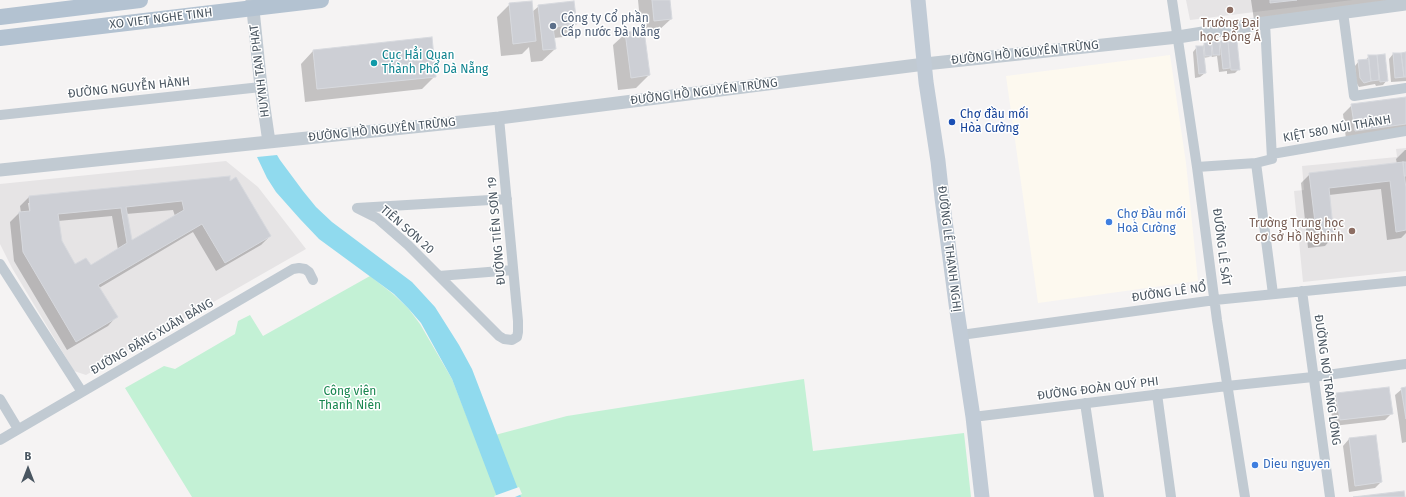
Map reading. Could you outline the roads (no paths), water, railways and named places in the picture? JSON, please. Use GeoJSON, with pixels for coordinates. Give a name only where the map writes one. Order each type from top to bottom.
{"type":"FeatureCollection","features":[{"type":"Feature","properties":{"kind":"main road","name":"XO VIET NGHE TINH"},"geometry":{"type":"LineString","coordinates":[[0,17],[140,0]]}},
{"type":"Feature","properties":{"kind":"main road","name":"XO VIET NGHE TINH"},"geometry":{"type":"LineString","coordinates":[[0,38],[252,4],[321,0]]}},
{"type":"Feature","properties":{"kind":"main road","name":"ĐƯỜNG LÊ THANH NGHỊ"},"geometry":{"type":"LineString","coordinates":[[918,0],[950,265],[973,417],[982,497]]}},
{"type":"Feature","properties":{"kind":"street","name":"ĐƯỜNG LÊ SÁT"},"geometry":{"type":"LineString","coordinates":[[1172,0],[1197,167],[1214,300],[1245,497]]}},
{"type":"Feature","properties":{"kind":"street","name":"HUYNH TAN PHAT"},"geometry":{"type":"LineString","coordinates":[[252,4],[261,87],[269,142]]}},
{"type":"Feature","properties":{"kind":"street","name":"ĐƯỜNG HỒ NGUYÊN TRỪNG"},"geometry":{"type":"LineString","coordinates":[[0,170],[499,118],[925,64],[1178,37],[1265,23],[1406,4]]}},
{"type":"Feature","properties":{"kind":"street"},"geometry":{"type":"LineString","coordinates":[[1343,12],[1354,96],[1406,88]]}},
{"type":"Feature","properties":{"kind":"street"},"geometry":{"type":"LineString","coordinates":[[1197,167],[1256,164],[1272,160],[1265,23]]}},
{"type":"Feature","properties":{"kind":"street","name":"ĐƯỜNG NGUYỄN HÀNH"},"geometry":{"type":"LineString","coordinates":[[0,115],[261,87]]}},
{"type":"Feature","properties":{"kind":"street","name":"ĐƯỜNG TIÊN SƠN 19"},"geometry":{"type":"LineString","coordinates":[[499,118],[518,332],[517,337],[512,340]]}},
{"type":"Feature","properties":{"kind":"street","name":"KIỆT 580 NÚI THÀNH"},"geometry":{"type":"LineString","coordinates":[[1272,154],[1406,131]]}},
{"type":"Feature","properties":{"kind":"street"},"geometry":{"type":"LineString","coordinates":[[1256,164],[1273,294]]}},
{"type":"Feature","properties":{"kind":"street","name":"TIÊN SƠN 20"},"geometry":{"type":"LineString","coordinates":[[507,199],[358,208],[377,218],[408,245],[499,336],[504,339],[512,340]]}},
{"type":"Feature","properties":{"kind":"street"},"geometry":{"type":"LineString","coordinates":[[0,264],[82,392]]}},
{"type":"Feature","properties":{"kind":"street","name":"ĐƯỜNG ĐẶNG XUÂN BẢNG"},"geometry":{"type":"LineString","coordinates":[[0,440],[293,270],[299,268],[305,269],[309,272],[313,280]]}},
{"type":"Feature","properties":{"kind":"street"},"geometry":{"type":"LineString","coordinates":[[439,276],[513,270]]}},
{"type":"Feature","properties":{"kind":"street","name":"ĐƯỜNG LÊ NỔ"},"geometry":{"type":"LineString","coordinates":[[961,335],[1214,300],[1406,281]]}},
{"type":"Feature","properties":{"kind":"street","name":"ĐƯỜNG NƠ TRANG LƠNG"},"geometry":{"type":"LineString","coordinates":[[1302,291],[1330,497]]}},
{"type":"Feature","properties":{"kind":"street","name":"ĐƯỜNG ĐOÀN QUÝ PHI"},"geometry":{"type":"LineString","coordinates":[[973,417],[1158,394],[1313,377],[1406,364]]}},
{"type":"Feature","properties":{"kind":"street"},"geometry":{"type":"LineString","coordinates":[[1158,394],[1171,497]]}},
{"type":"Feature","properties":{"kind":"street"},"geometry":{"type":"LineString","coordinates":[[0,399],[18,429]]}},
{"type":"Feature","properties":{"kind":"street"},"geometry":{"type":"LineString","coordinates":[[1085,403],[1099,497]]}},
{"type":"Feature","properties":{"kind":"water"},"geometry":{"type":"Polygon","coordinates":[[[277,155],[316,207],[332,222],[412,282],[435,307],[472,369],[521,497],[497,497],[452,379],[421,323],[394,294],[319,239],[276,192],[267,178],[257,157],[277,155]]]}},
{"type":"Feature","properties":{"kind":"place","name":"Trường Đại học Đông Á"},"geometry":{"type":"Point","coordinates":[1230,10]}},
{"type":"Feature","properties":{"kind":"place","name":"Công ty Cổ phần Cấp nước Đà Nẵng"},"geometry":{"type":"Point","coordinates":[553,26]}},
{"type":"Feature","properties":{"kind":"place","name":"Cục Hẳi Quan Thành Phổ Dà Nẵng"},"geometry":{"type":"Point","coordinates":[374,63]}},
{"type":"Feature","properties":{"kind":"place","name":"Chợ đầu mối Hòa Cường"},"geometry":{"type":"Point","coordinates":[952,122]}},
{"type":"Feature","properties":{"kind":"place","name":"Chợ Đầu mối Hoà Cường"},"geometry":{"type":"Point","coordinates":[1109,222]}},
{"type":"Feature","properties":{"kind":"place","name":"Trường Trung học cơ sở Hồ Nghinh"},"geometry":{"type":"Point","coordinates":[1352,231]}},
{"type":"Feature","properties":{"kind":"place","name":"Dieu nguyen"},"geometry":{"type":"Point","coordinates":[1255,465]}},
{"type":"Feature","properties":{"kind":"park label","name":"Công viên Thanh Niên"},"geometry":{"type":"Point","coordinates":[350,399]}}]}
